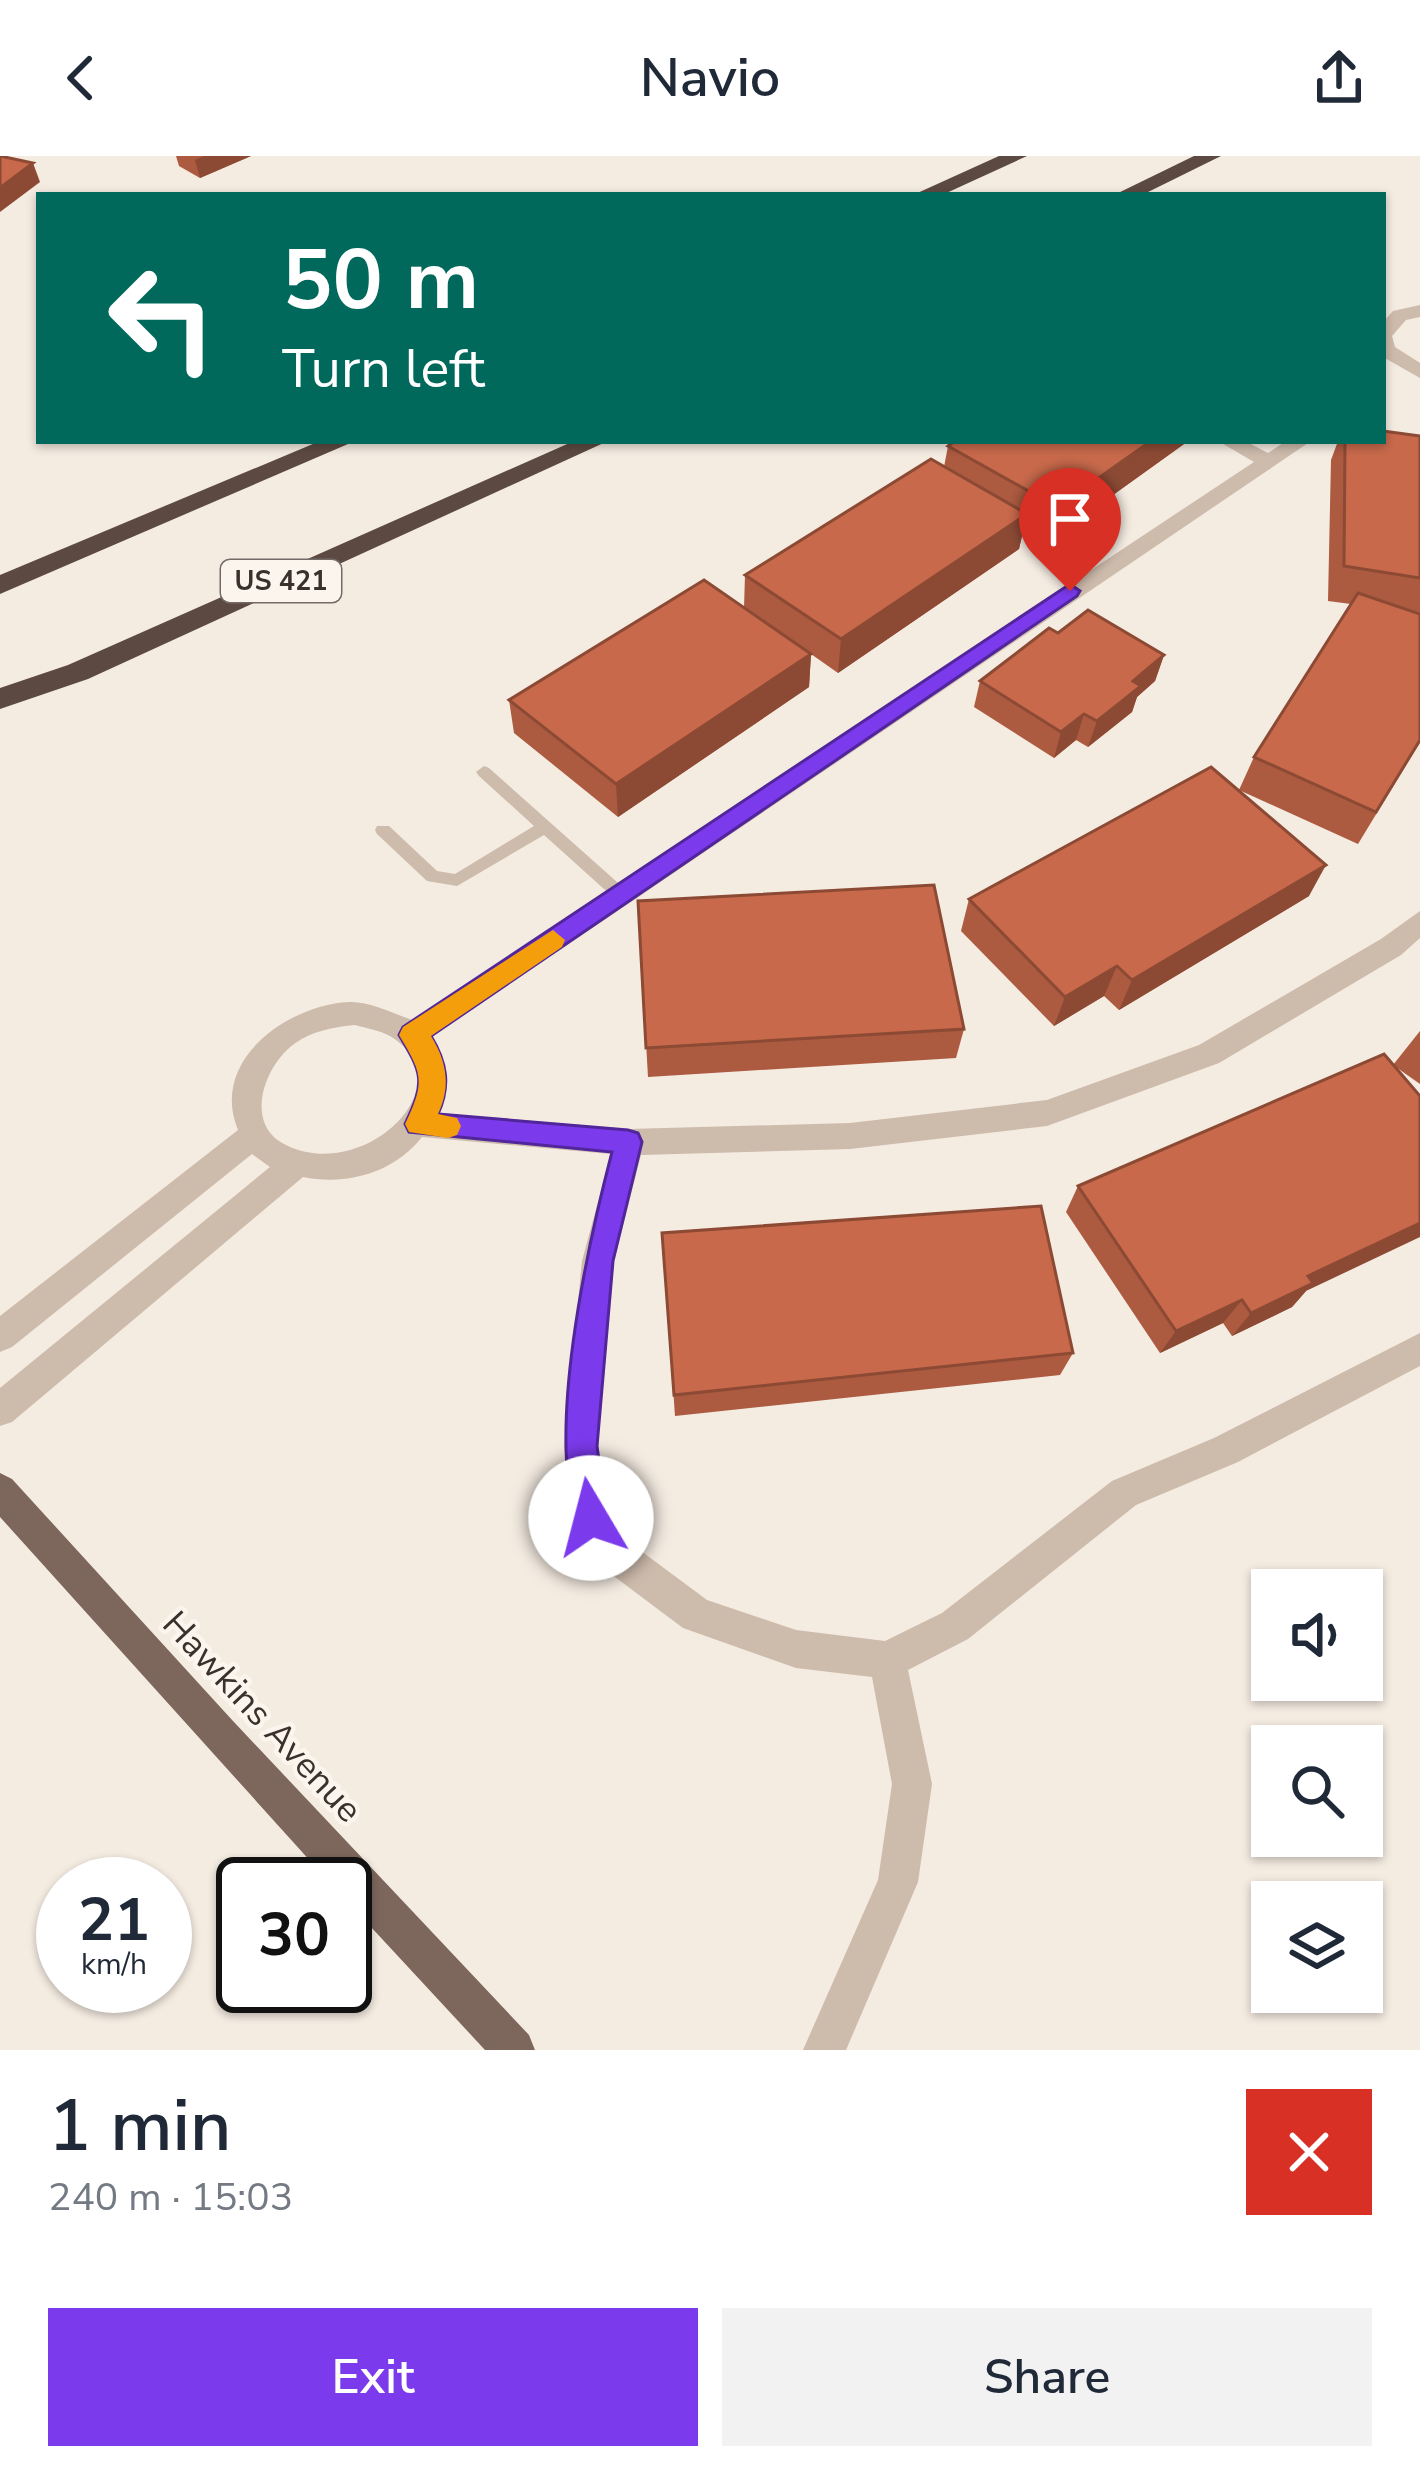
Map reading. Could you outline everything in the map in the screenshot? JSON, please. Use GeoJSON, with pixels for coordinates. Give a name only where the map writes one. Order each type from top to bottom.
{"type":"FeatureCollection","features":[{"type":"Feature","properties":{"kind":"highway"},"geometry":{"type":"LineString","coordinates":[[931,192],[1017,156]]}},
{"type":"Feature","properties":{"kind":"highway"},"geometry":{"type":"LineString","coordinates":[[1132,192],[1211,156]]}},
{"type":"Feature","properties":{"kind":"highway"},"geometry":{"type":"LineString","coordinates":[[0,585],[335,444]]}},
{"type":"Feature","properties":{"kind":"highway","name":"US 421"},"geometry":{"type":"LineString","coordinates":[[0,699],[78,672],[588,444]]}},
{"type":"Feature","properties":{"kind":"highway"},"geometry":{"type":"LineString","coordinates":[[0,572],[262,475]]}},
{"type":"Feature","properties":{"kind":"highway"},"geometry":{"type":"LineString","coordinates":[[0,721],[78,672]]}},
{"type":"Feature","properties":{"kind":"main road","name":"Hawkins Avenue"},"geometry":{"type":"LineString","coordinates":[[0,1491],[219,1736],[514,2050]]}},
{"type":"Feature","properties":{"kind":"street"},"geometry":{"type":"LineString","coordinates":[[1413,369],[1387,350],[1386,327],[1420,311]]}},
{"type":"Feature","properties":{"kind":"street"},"geometry":{"type":"LineString","coordinates":[[1235,444],[1269,462]]}},
{"type":"Feature","properties":{"kind":"street"},"geometry":{"type":"LineString","coordinates":[[412,1035],[1296,444]]}},
{"type":"Feature","properties":{"kind":"street"},"geometry":{"type":"LineString","coordinates":[[419,1124],[628,1142],[850,1136],[1047,1113],[1209,1054],[1391,947],[1420,922]]}},
{"type":"Feature","properties":{"kind":"street"},"geometry":{"type":"LineString","coordinates":[[355,1013],[381,1017],[423,1046],[433,1070],[432,1097],[419,1124],[397,1147],[367,1163],[333,1171],[296,1164],[273,1155],[254,1135],[245,1109],[248,1085],[258,1062],[276,1041],[299,1026],[355,1013]]}},
{"type":"Feature","properties":{"kind":"street"},"geometry":{"type":"LineString","coordinates":[[0,1336],[254,1135]]}},
{"type":"Feature","properties":{"kind":"street"},"geometry":{"type":"LineString","coordinates":[[628,1142],[598,1261],[581,1446],[591,1518],[624,1561],[696,1615],[796,1649],[887,1660],[955,1626],[1124,1493],[1226,1450],[1420,1349]]}},
{"type":"Feature","properties":{"kind":"street"},"geometry":{"type":"LineString","coordinates":[[0,1410],[296,1164]]}},
{"type":"Feature","properties":{"kind":"street"},"geometry":{"type":"LineString","coordinates":[[824,2050],[898,1882],[912,1784],[887,1660]]}},
{"type":"Feature","properties":{"kind":"lane"},"geometry":{"type":"LineString","coordinates":[[484,772],[620,894]]}},
{"type":"Feature","properties":{"kind":"lane"},"geometry":{"type":"LineString","coordinates":[[383,830],[433,878],[457,880],[545,827]]}},
{"type":"Feature","properties":{"kind":"building"},"geometry":{"type":"Polygon","coordinates":[[[0,156],[33,163],[0,188],[0,156]]]}},
{"type":"Feature","properties":{"kind":"building"},"geometry":{"type":"Polygon","coordinates":[[[1386,431],[1420,436],[1420,578],[1344,566],[1345,444],[1386,444],[1386,431]]]}},
{"type":"Feature","properties":{"kind":"building"},"geometry":{"type":"Polygon","coordinates":[[[1147,444],[1083,489],[1074,484],[1048,502],[948,446],[1147,444]]]}},
{"type":"Feature","properties":{"kind":"building"},"geometry":{"type":"Polygon","coordinates":[[[931,459],[1027,514],[841,639],[745,575],[931,459]]]}},
{"type":"Feature","properties":{"kind":"building"},"geometry":{"type":"Polygon","coordinates":[[[704,580],[811,654],[616,784],[509,700],[704,580]]]}},
{"type":"Feature","properties":{"kind":"building"},"geometry":{"type":"Polygon","coordinates":[[[1358,593],[1420,614],[1420,740],[1376,812],[1254,757],[1358,593]]]}},
{"type":"Feature","properties":{"kind":"building"},"geometry":{"type":"Polygon","coordinates":[[[1088,610],[1164,655],[1133,681],[1141,686],[1097,721],[1084,714],[1061,732],[980,681],[1049,628],[1058,633],[1088,610]]]}},
{"type":"Feature","properties":{"kind":"building"},"geometry":{"type":"Polygon","coordinates":[[[1211,767],[1326,865],[1132,980],[1117,966],[1065,997],[969,899],[1211,767]]]}},
{"type":"Feature","properties":{"kind":"building"},"geometry":{"type":"Polygon","coordinates":[[[934,885],[964,1029],[646,1048],[638,901],[934,885]]]}},
{"type":"Feature","properties":{"kind":"building"},"geometry":{"type":"Polygon","coordinates":[[[1384,1054],[1420,1096],[1420,1223],[1308,1276],[1313,1283],[1251,1313],[1242,1300],[1176,1331],[1078,1186],[1384,1054]]]}},
{"type":"Feature","properties":{"kind":"building"},"geometry":{"type":"Polygon","coordinates":[[[1041,1206],[1073,1353],[674,1395],[662,1233],[1041,1206]]]}},
{"type":"Feature","properties":{"kind":"slow traffic"},"geometry":{"type":"LineString","coordinates":[[448,1126],[419,1124],[432,1097],[433,1070],[423,1046],[412,1035],[553,940]]}},
{"type":"Feature","properties":{"kind":"route"},"geometry":{"type":"LineString","coordinates":[[591,1518],[581,1446],[598,1261],[628,1142],[419,1124],[432,1097],[433,1070],[423,1046],[412,1035],[1070,591]]}}]}
